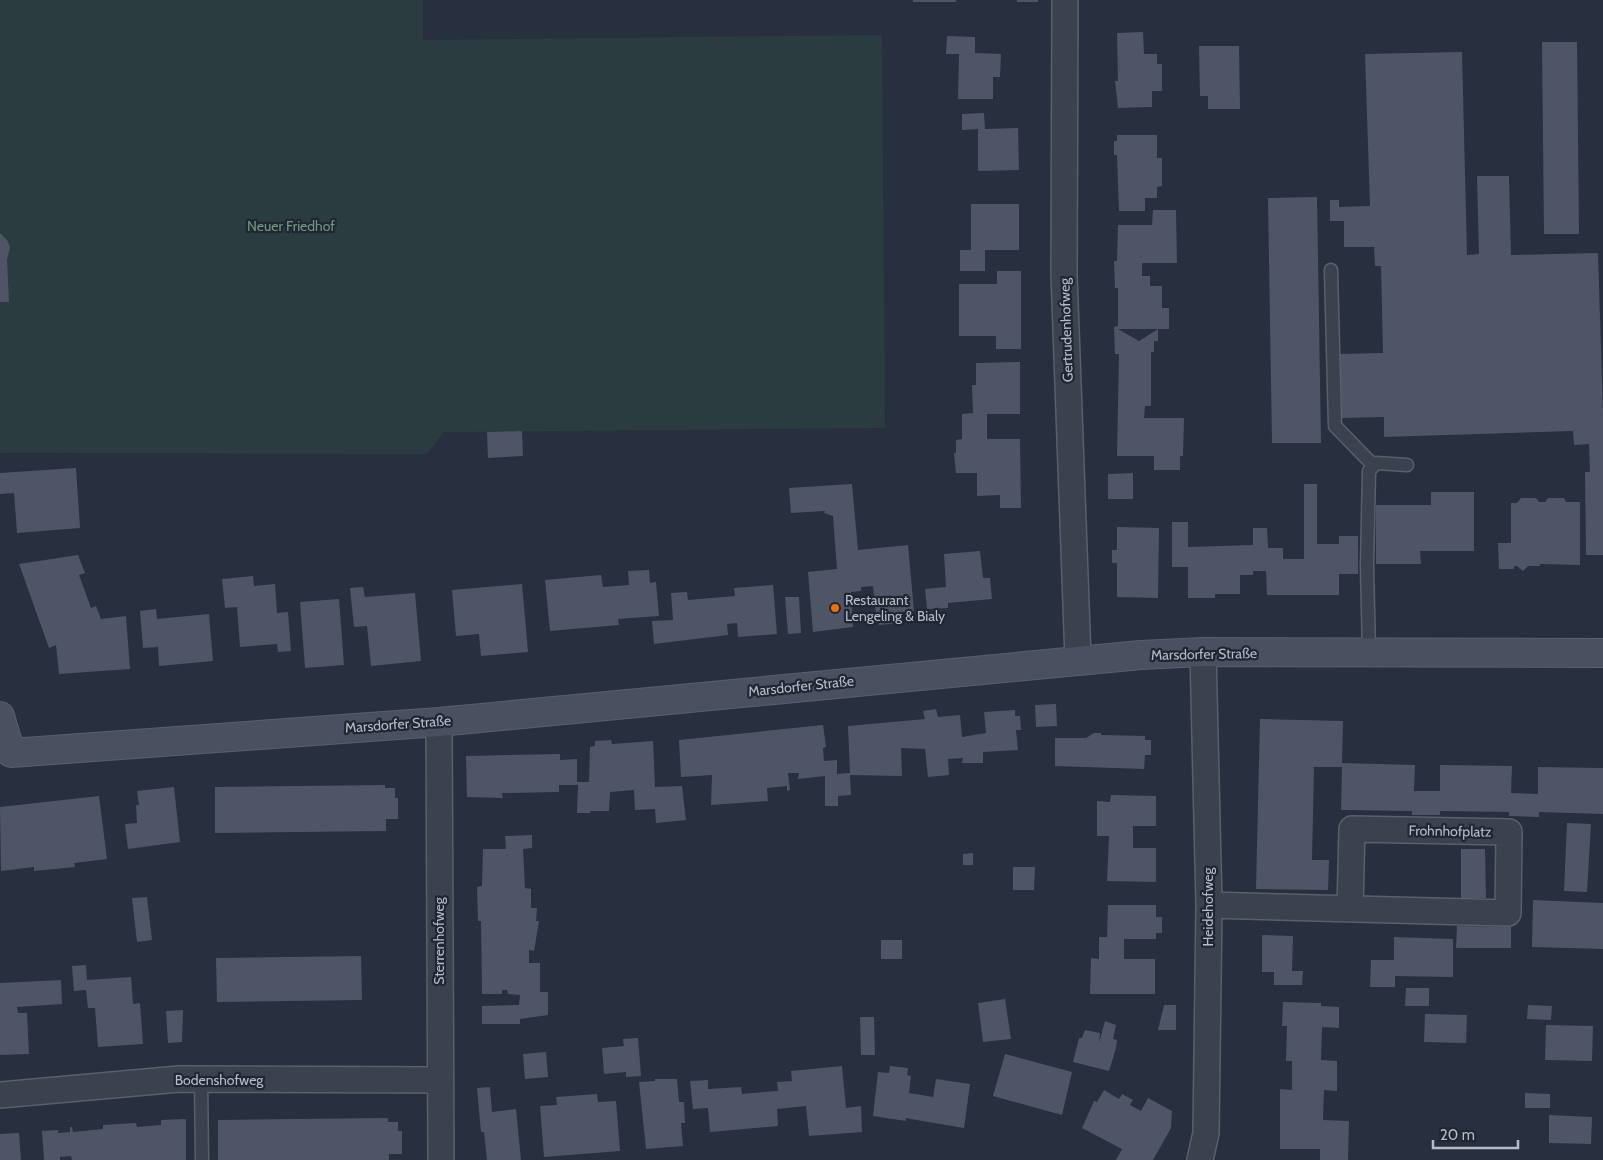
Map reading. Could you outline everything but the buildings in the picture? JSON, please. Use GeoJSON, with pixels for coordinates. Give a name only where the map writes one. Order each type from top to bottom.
{"type":"FeatureCollection","features":[{"type":"Feature","properties":{"kind":"street","name":"Gertrudenhofweg"},"geometry":{"type":"LineString","coordinates":[[1065,0],[1064,274],[1078,659]]}},
{"type":"Feature","properties":{"kind":"street","name":"Marsdorfer Straße"},"geometry":{"type":"LineString","coordinates":[[6,754],[439,722],[1078,659],[1202,652],[1603,654]]}},
{"type":"Feature","properties":{"kind":"street","name":"Heidehofweg"},"geometry":{"type":"LineString","coordinates":[[1200,1160],[1206,1132],[1209,906],[1202,652]]}},
{"type":"Feature","properties":{"kind":"street"},"geometry":{"type":"LineString","coordinates":[[0,716],[6,754]]}},
{"type":"Feature","properties":{"kind":"street","name":"Sterrenhofweg"},"geometry":{"type":"LineString","coordinates":[[439,722],[439,1080],[441,1160]]}},
{"type":"Feature","properties":{"kind":"street","name":"Frohnhofplatz"},"geometry":{"type":"LineString","coordinates":[[1209,906],[1508,913],[1509,832],[1352,829],[1350,908]]}},
{"type":"Feature","properties":{"kind":"street","name":"Bodenshofweg"},"geometry":{"type":"LineString","coordinates":[[0,1095],[200,1079],[439,1080]]}},
{"type":"Feature","properties":{"kind":"lane"},"geometry":{"type":"LineString","coordinates":[[1331,270],[1335,426],[1373,465]]}},
{"type":"Feature","properties":{"kind":"lane"},"geometry":{"type":"LineString","coordinates":[[1369,653],[1368,482],[1370,467],[1379,463],[1407,464]]}},
{"type":"Feature","properties":{"kind":"lane"},"geometry":{"type":"LineString","coordinates":[[200,1079],[202,1160]]}},
{"type":"Feature","properties":{"kind":"green space","name":"Neuer Friedhof"},"geometry":{"type":"Polygon","coordinates":[[[0,0],[423,0],[423,40],[882,35],[885,428],[444,432],[427,454],[0,453],[0,0]]]}},
{"type":"Feature","properties":{"kind":"place","name":"Restaurant Lengeling & Bialy"},"geometry":{"type":"Point","coordinates":[835,608]}}]}
